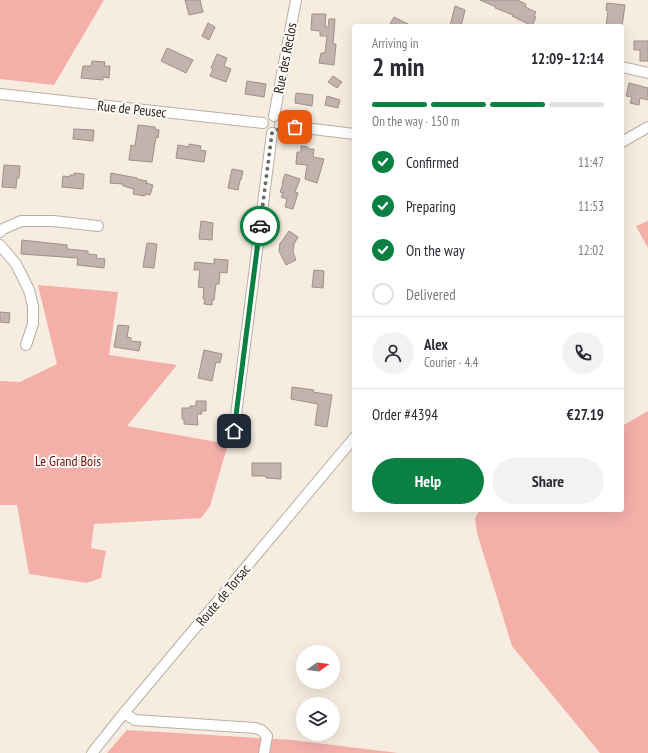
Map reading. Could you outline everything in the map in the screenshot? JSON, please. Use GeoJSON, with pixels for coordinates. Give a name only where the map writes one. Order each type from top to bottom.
{"type":"FeatureCollection","features":[{"type":"Feature","properties":{"kind":"street","name":"Rue des Reclos"},"geometry":{"type":"LineString","coordinates":[[277,121],[296,0]]}},
{"type":"Feature","properties":{"kind":"street"},"geometry":{"type":"LineString","coordinates":[[624,68],[648,73]]}},
{"type":"Feature","properties":{"kind":"street","name":"Rue de Peusec"},"geometry":{"type":"LineString","coordinates":[[0,94],[263,123]]}},
{"type":"Feature","properties":{"kind":"street"},"geometry":{"type":"LineString","coordinates":[[272,133],[265,129],[263,123],[267,117],[270,116],[277,121],[352,134]]}},
{"type":"Feature","properties":{"kind":"street"},"geometry":{"type":"LineString","coordinates":[[272,133],[278,130],[277,121]]}},
{"type":"Feature","properties":{"kind":"street"},"geometry":{"type":"LineString","coordinates":[[624,141],[648,127]]}},
{"type":"Feature","properties":{"kind":"street"},"geometry":{"type":"LineString","coordinates":[[234,431],[272,133]]}},
{"type":"Feature","properties":{"kind":"street"},"geometry":{"type":"LineString","coordinates":[[0,232],[3,229],[21,221],[52,221],[98,226]]}},
{"type":"Feature","properties":{"kind":"street"},"geometry":{"type":"LineString","coordinates":[[0,245],[16,264],[29,290],[33,306],[33,324],[26,345]]}},
{"type":"Feature","properties":{"kind":"street","name":"Route de Torsac"},"geometry":{"type":"LineString","coordinates":[[92,753],[352,440]]}},
{"type":"Feature","properties":{"kind":"street"},"geometry":{"type":"LineString","coordinates":[[124,713],[134,720],[255,728],[261,730],[267,736],[264,753]]}},
{"type":"Feature","properties":{"kind":"green space"},"geometry":{"type":"Polygon","coordinates":[[[0,0],[104,0],[54,85],[0,79],[0,0]]]}},
{"type":"Feature","properties":{"kind":"green space"},"geometry":{"type":"Polygon","coordinates":[[[648,221],[648,248],[636,226],[648,221]]]}},
{"type":"Feature","properties":{"kind":"green space","name":"Le Grand Bois"},"geometry":{"type":"Polygon","coordinates":[[[38,285],[118,292],[109,355],[177,365],[127,426],[228,444],[210,506],[201,518],[94,524],[91,548],[106,551],[101,578],[87,583],[29,574],[17,505],[0,505],[0,381],[20,382],[57,364],[38,285]]]}},
{"type":"Feature","properties":{"kind":"green space"},"geometry":{"type":"Polygon","coordinates":[[[648,411],[648,753],[600,753],[512,646],[477,533],[475,518],[479,512],[624,512],[624,425],[648,411]]]}},
{"type":"Feature","properties":{"kind":"green space"},"geometry":{"type":"Polygon","coordinates":[[[127,730],[292,740],[398,753],[107,753],[127,730]]]}},
{"type":"Feature","properties":{"kind":"building"},"geometry":{"type":"Polygon","coordinates":[[[185,0],[200,0],[203,12],[189,15],[185,0]]]}},
{"type":"Feature","properties":{"kind":"building"},"geometry":{"type":"Polygon","coordinates":[[[480,0],[517,0],[526,4],[525,7],[536,12],[534,16],[536,17],[533,24],[528,24],[512,16],[513,15],[495,8],[496,7],[480,0]]]}},
{"type":"Feature","properties":{"kind":"building"},"geometry":{"type":"Polygon","coordinates":[[[607,3],[625,5],[622,24],[606,24],[608,11],[606,10],[607,3]]]}},
{"type":"Feature","properties":{"kind":"building"},"geometry":{"type":"Polygon","coordinates":[[[455,6],[465,10],[462,24],[450,24],[455,6]]]}},
{"type":"Feature","properties":{"kind":"building"},"geometry":{"type":"Polygon","coordinates":[[[312,14],[326,14],[325,27],[328,27],[329,19],[335,19],[333,44],[336,44],[334,65],[319,63],[321,53],[325,53],[327,36],[320,36],[320,31],[311,30],[312,14]]]}},
{"type":"Feature","properties":{"kind":"building"},"geometry":{"type":"Polygon","coordinates":[[[394,17],[408,24],[390,24],[394,17]]]}},
{"type":"Feature","properties":{"kind":"building"},"geometry":{"type":"Polygon","coordinates":[[[208,23],[215,27],[209,40],[202,36],[208,23]]]}},
{"type":"Feature","properties":{"kind":"building"},"geometry":{"type":"Polygon","coordinates":[[[634,41],[648,41],[648,61],[640,61],[640,50],[634,50],[634,41]]]}},
{"type":"Feature","properties":{"kind":"building"},"geometry":{"type":"Polygon","coordinates":[[[167,48],[193,60],[186,73],[161,61],[167,48]]]}},
{"type":"Feature","properties":{"kind":"building"},"geometry":{"type":"Polygon","coordinates":[[[217,54],[227,58],[224,66],[231,69],[226,82],[210,76],[213,69],[211,68],[217,54]]]}},
{"type":"Feature","properties":{"kind":"building"},"geometry":{"type":"Polygon","coordinates":[[[92,61],[105,62],[104,66],[110,66],[109,78],[103,77],[103,80],[81,78],[83,66],[91,66],[92,61]]]}},
{"type":"Feature","properties":{"kind":"building"},"geometry":{"type":"Polygon","coordinates":[[[333,76],[342,82],[337,88],[328,82],[333,76]]]}},
{"type":"Feature","properties":{"kind":"building"},"geometry":{"type":"Polygon","coordinates":[[[247,81],[266,84],[264,97],[245,94],[247,81]]]}},
{"type":"Feature","properties":{"kind":"building"},"geometry":{"type":"Polygon","coordinates":[[[629,83],[648,88],[648,100],[640,98],[639,105],[630,103],[632,97],[626,96],[629,83]]]}},
{"type":"Feature","properties":{"kind":"building"},"geometry":{"type":"Polygon","coordinates":[[[296,93],[313,95],[312,106],[295,103],[296,93]]]}},
{"type":"Feature","properties":{"kind":"building"},"geometry":{"type":"Polygon","coordinates":[[[327,96],[340,100],[338,108],[325,105],[327,96]]]}},
{"type":"Feature","properties":{"kind":"building"},"geometry":{"type":"Polygon","coordinates":[[[138,125],[155,127],[155,129],[159,130],[158,138],[156,137],[152,162],[129,160],[131,145],[135,146],[138,125]]]}},
{"type":"Feature","properties":{"kind":"building"},"geometry":{"type":"Polygon","coordinates":[[[74,129],[94,130],[93,141],[73,139],[74,129]]]}},
{"type":"Feature","properties":{"kind":"building"},"geometry":{"type":"Polygon","coordinates":[[[189,144],[201,146],[200,150],[206,151],[204,162],[176,158],[178,145],[189,147],[189,144]]]}},
{"type":"Feature","properties":{"kind":"building"},"geometry":{"type":"Polygon","coordinates":[[[301,146],[308,147],[308,149],[314,149],[313,157],[324,159],[317,183],[305,179],[307,165],[296,164],[297,152],[301,152],[301,146]]]}},
{"type":"Feature","properties":{"kind":"building"},"geometry":{"type":"Polygon","coordinates":[[[4,165],[20,166],[16,188],[2,187],[4,165]]]}},
{"type":"Feature","properties":{"kind":"building"},"geometry":{"type":"Polygon","coordinates":[[[232,169],[243,171],[238,190],[228,188],[232,169]]]}},
{"type":"Feature","properties":{"kind":"building"},"geometry":{"type":"Polygon","coordinates":[[[74,173],[84,174],[83,189],[62,187],[63,176],[70,177],[70,175],[74,175],[74,173]]]}},
{"type":"Feature","properties":{"kind":"building"},"geometry":{"type":"Polygon","coordinates":[[[111,173],[147,181],[146,183],[153,185],[150,195],[145,194],[145,196],[133,194],[134,189],[123,186],[123,184],[110,183],[111,173]]]}},
{"type":"Feature","properties":{"kind":"building"},"geometry":{"type":"Polygon","coordinates":[[[285,174],[300,179],[295,192],[298,193],[293,209],[285,207],[287,199],[281,197],[283,193],[280,192],[285,174]]]}},
{"type":"Feature","properties":{"kind":"building"},"geometry":{"type":"Polygon","coordinates":[[[201,221],[213,223],[212,240],[199,239],[201,221]]]}},
{"type":"Feature","properties":{"kind":"building"},"geometry":{"type":"Polygon","coordinates":[[[289,231],[298,237],[294,244],[293,252],[296,260],[286,265],[279,251],[280,243],[289,231]]]}},
{"type":"Feature","properties":{"kind":"building"},"geometry":{"type":"Polygon","coordinates":[[[22,240],[67,245],[67,249],[88,251],[88,254],[97,255],[96,258],[105,259],[104,268],[77,265],[78,258],[21,254],[22,240]]]}},
{"type":"Feature","properties":{"kind":"building"},"geometry":{"type":"Polygon","coordinates":[[[147,243],[157,244],[154,268],[143,267],[147,243]]]}},
{"type":"Feature","properties":{"kind":"building"},"geometry":{"type":"Polygon","coordinates":[[[214,259],[228,260],[227,273],[220,272],[219,284],[216,284],[212,305],[204,304],[204,288],[198,287],[200,270],[194,270],[195,262],[214,264],[214,259]]]}},
{"type":"Feature","properties":{"kind":"building"},"geometry":{"type":"Polygon","coordinates":[[[314,270],[324,271],[323,288],[312,287],[314,270]]]}},
{"type":"Feature","properties":{"kind":"building"},"geometry":{"type":"Polygon","coordinates":[[[0,312],[10,313],[9,323],[0,322],[0,312]]]}},
{"type":"Feature","properties":{"kind":"building"},"geometry":{"type":"Polygon","coordinates":[[[118,325],[129,326],[127,337],[131,338],[131,341],[141,342],[139,351],[114,347],[118,325]]]}},
{"type":"Feature","properties":{"kind":"building"},"geometry":{"type":"Polygon","coordinates":[[[204,350],[222,354],[220,363],[216,362],[212,381],[198,378],[204,350]]]}},
{"type":"Feature","properties":{"kind":"building"},"geometry":{"type":"Polygon","coordinates":[[[292,387],[314,390],[313,392],[332,395],[327,427],[315,425],[318,404],[291,399],[292,387]]]}},
{"type":"Feature","properties":{"kind":"building"},"geometry":{"type":"Polygon","coordinates":[[[196,401],[206,401],[206,411],[201,411],[202,414],[197,414],[198,425],[184,424],[184,419],[182,419],[182,408],[196,406],[196,401]]]}},
{"type":"Feature","properties":{"kind":"building"},"geometry":{"type":"Polygon","coordinates":[[[239,435],[248,436],[247,445],[237,446],[239,435]]]}},
{"type":"Feature","properties":{"kind":"building"},"geometry":{"type":"Polygon","coordinates":[[[252,463],[281,463],[281,479],[266,478],[266,476],[252,476],[252,463]]]}},
{"type":"Feature","properties":{"kind":"way so far"},"geometry":{"type":"LineString","coordinates":[[260,226],[272,133],[278,130],[280,125],[295,127]]}},
{"type":"Feature","properties":{"kind":"route"},"geometry":{"type":"LineString","coordinates":[[234,431],[260,226]]}}]}
